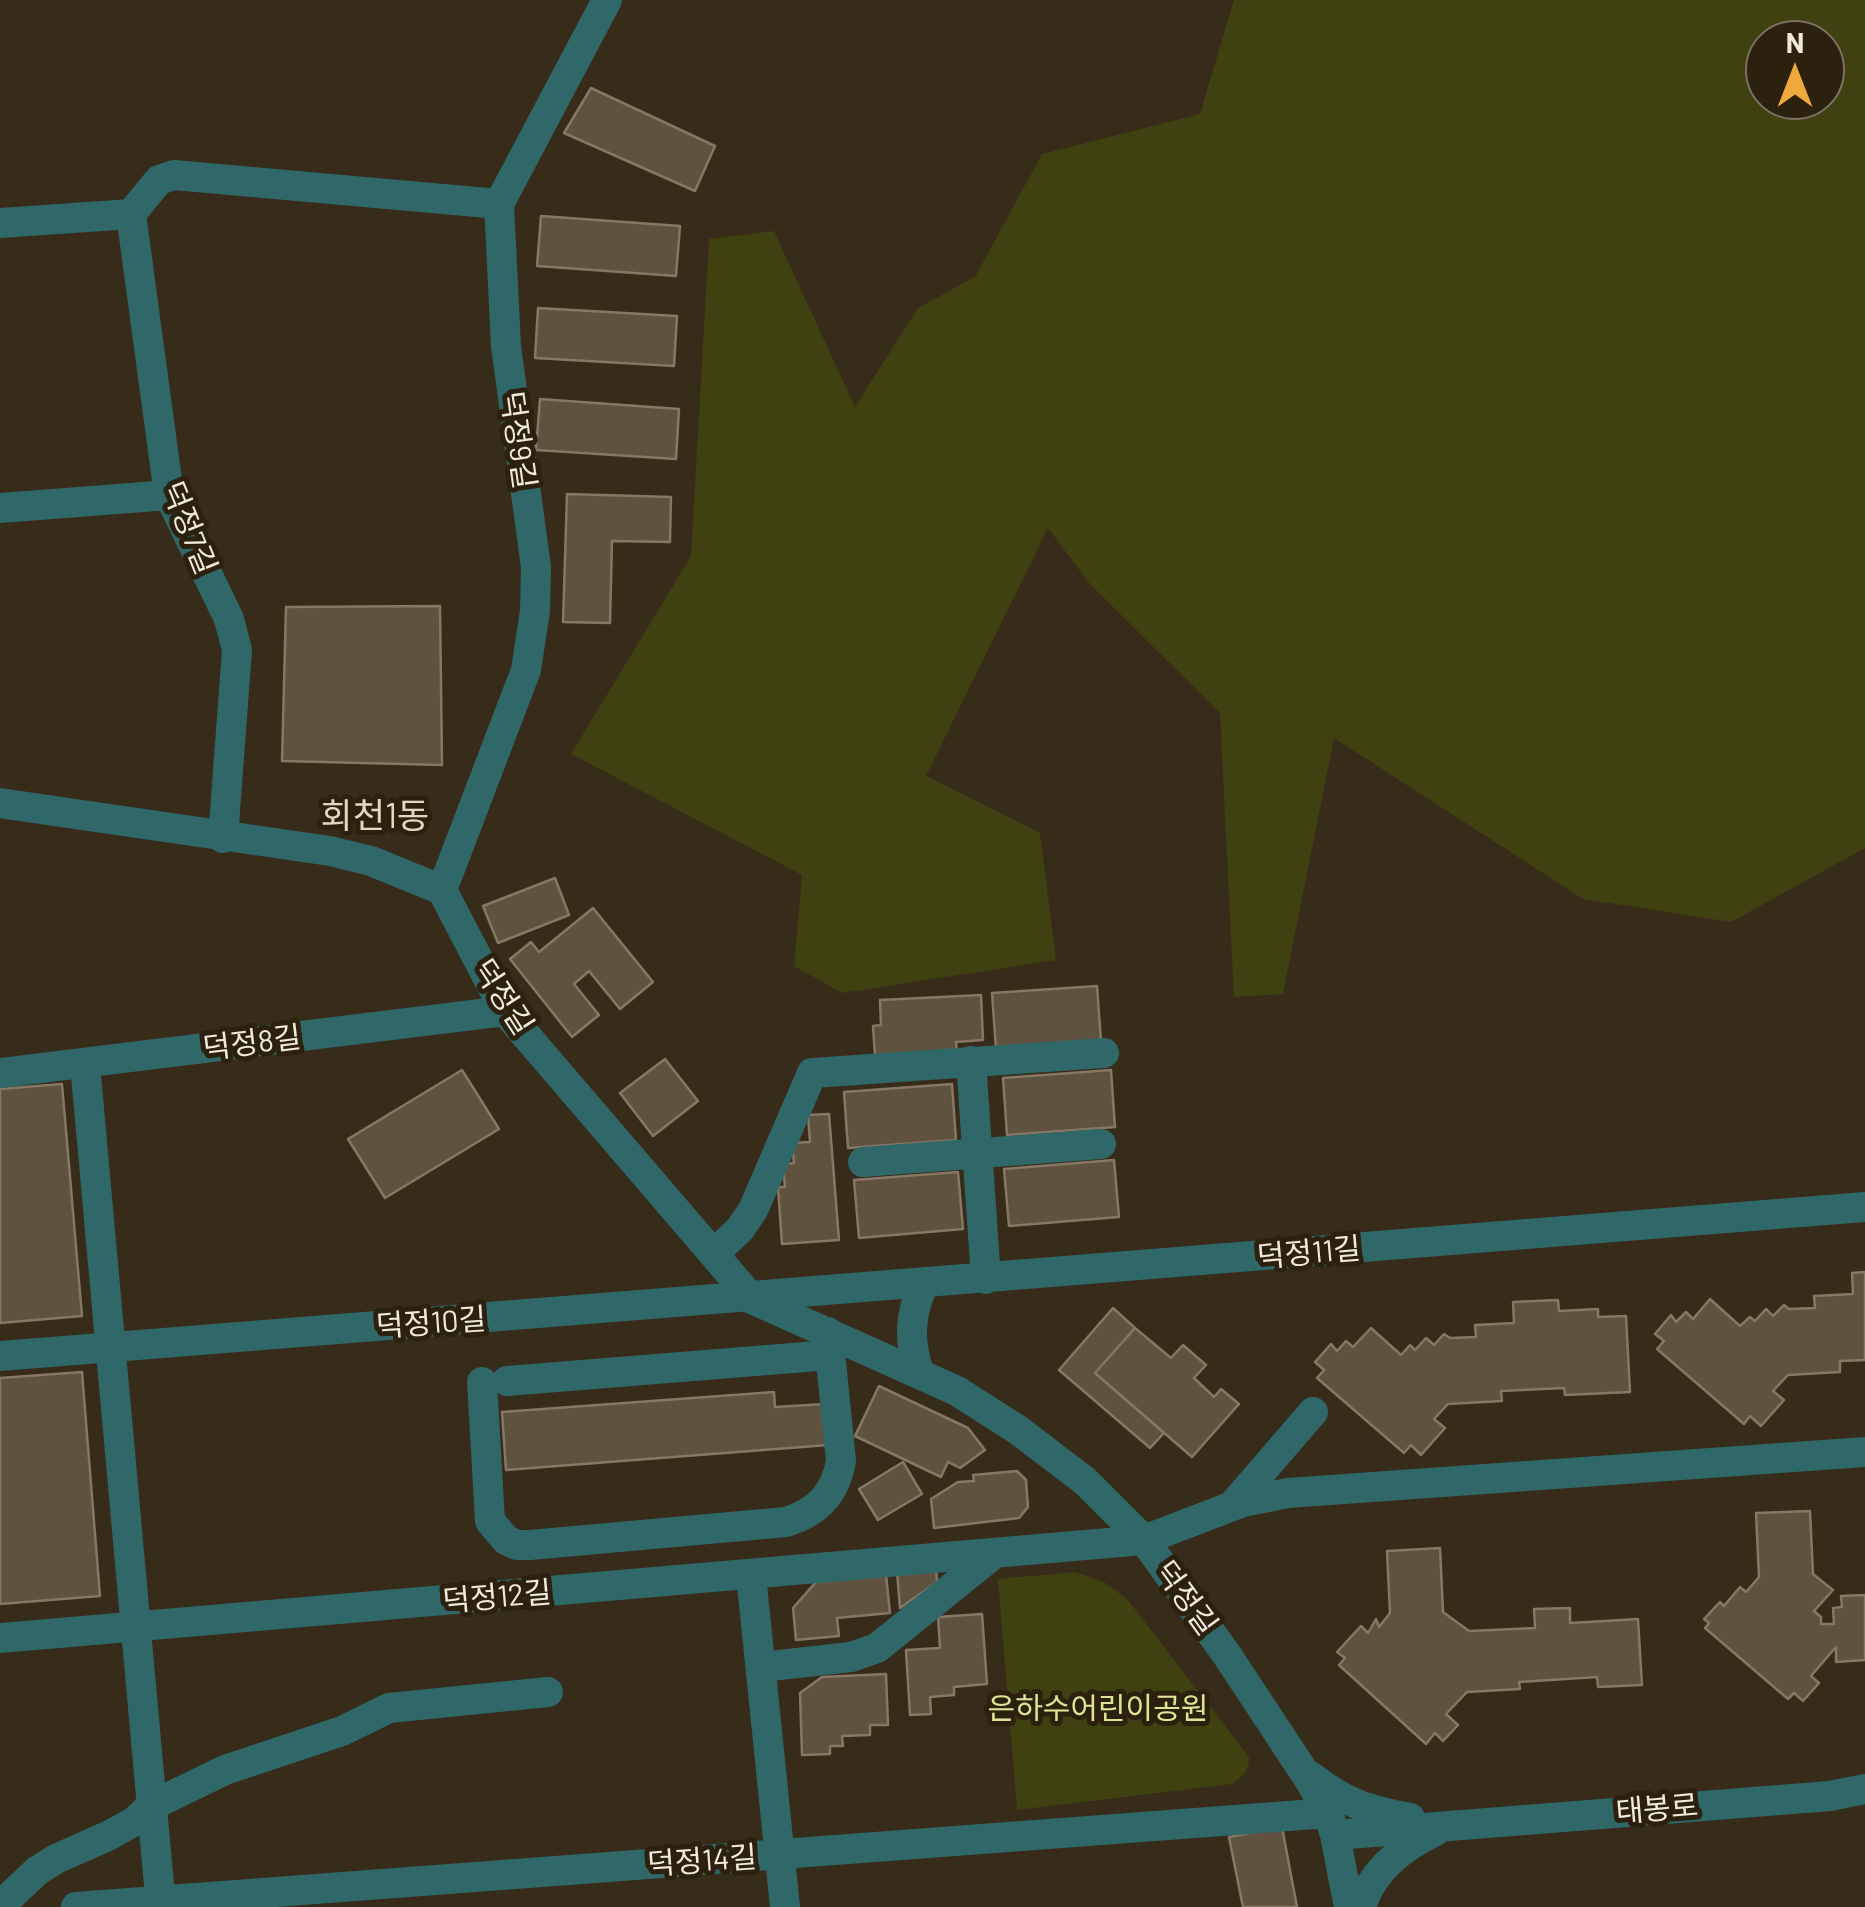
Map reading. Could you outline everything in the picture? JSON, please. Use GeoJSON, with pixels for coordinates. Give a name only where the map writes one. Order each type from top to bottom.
{"type":"FeatureCollection","features":[{"type":"Feature","properties":{"kind":"street"},"geometry":{"type":"LineString","coordinates":[[0,223],[131,214],[159,180],[174,175],[499,204],[607,0]]}},
{"type":"Feature","properties":{"kind":"street","name":"덕정9길"},"geometry":{"type":"LineString","coordinates":[[442,890],[526,670],[534,612],[536,568],[506,346],[499,204]]}},
{"type":"Feature","properties":{"kind":"street","name":"덕정7길"},"geometry":{"type":"LineString","coordinates":[[131,214],[169,495],[229,619],[237,650],[223,838]]}},
{"type":"Feature","properties":{"kind":"street"},"geometry":{"type":"LineString","coordinates":[[0,508],[169,495]]}},
{"type":"Feature","properties":{"kind":"street"},"geometry":{"type":"LineString","coordinates":[[0,803],[357,857],[442,890]]}},
{"type":"Feature","properties":{"kind":"street","name":"덕정길"},"geometry":{"type":"LineString","coordinates":[[442,890],[504,1011],[752,1298],[829,1344],[957,1391],[1086,1481],[1144,1540],[1303,1770],[1332,1824],[1348,1907]]}},
{"type":"Feature","properties":{"kind":"street","name":"덕정8길"},"geometry":{"type":"LineString","coordinates":[[0,1073],[504,1011]]}},
{"type":"Feature","properties":{"kind":"street"},"geometry":{"type":"LineString","coordinates":[[714,1254],[740,1229],[752,1210],[812,1073],[1104,1053]]}},
{"type":"Feature","properties":{"kind":"street"},"geometry":{"type":"LineString","coordinates":[[971,1061],[986,1279]]}},
{"type":"Feature","properties":{"kind":"street"},"geometry":{"type":"LineString","coordinates":[[86,1064],[161,1904]]}},
{"type":"Feature","properties":{"kind":"street"},"geometry":{"type":"LineString","coordinates":[[863,1162],[1101,1144]]}},
{"type":"Feature","properties":{"kind":"street","name":"덕정11길"},"geometry":{"type":"LineString","coordinates":[[752,1298],[1865,1207]]}},
{"type":"Feature","properties":{"kind":"street"},"geometry":{"type":"LineString","coordinates":[[919,1374],[910,1322],[923,1285]]}},
{"type":"Feature","properties":{"kind":"street","name":"덕정10길"},"geometry":{"type":"LineString","coordinates":[[0,1356],[752,1298]]}},
{"type":"Feature","properties":{"kind":"street"},"geometry":{"type":"LineString","coordinates":[[829,1344],[841,1461],[831,1493],[818,1508],[786,1522],[530,1545],[506,1540],[490,1521],[494,1382],[829,1344]]}},
{"type":"Feature","properties":{"kind":"street"},"geometry":{"type":"LineString","coordinates":[[1232,1506],[1313,1412]]}},
{"type":"Feature","properties":{"kind":"street","name":"덕정12길"},"geometry":{"type":"LineString","coordinates":[[0,1638],[1144,1540],[1232,1506],[1288,1493],[1865,1452]]}},
{"type":"Feature","properties":{"kind":"street"},"geometry":{"type":"LineString","coordinates":[[761,1667],[852,1657],[877,1648],[994,1554]]}},
{"type":"Feature","properties":{"kind":"street"},"geometry":{"type":"LineString","coordinates":[[751,1575],[785,1907]]}},
{"type":"Feature","properties":{"kind":"street"},"geometry":{"type":"LineString","coordinates":[[0,1906],[37,1870],[110,1835],[135,1821],[151,1806],[225,1770],[325,1737],[389,1708],[548,1692]]}},
{"type":"Feature","properties":{"kind":"street","name":"태봉로"},"geometry":{"type":"LineString","coordinates":[[1303,1770],[1362,1809],[1448,1826]]}},
{"type":"Feature","properties":{"kind":"street","name":"태봉로"},"geometry":{"type":"LineString","coordinates":[[1332,1824],[1448,1826],[1830,1796],[1865,1789]]}},
{"type":"Feature","properties":{"kind":"street","name":"덕정14길"},"geometry":{"type":"LineString","coordinates":[[76,1907],[161,1904],[780,1855],[1332,1824]]}},
{"type":"Feature","properties":{"kind":"street"},"geometry":{"type":"LineString","coordinates":[[1361,1907],[1387,1862],[1416,1841],[1448,1826]]}},
{"type":"Feature","properties":{"kind":"green space"},"geometry":{"type":"Polygon","coordinates":[[[1234,0],[1865,0],[1865,848],[1731,922],[1583,899],[1334,738],[1283,994],[1234,997],[1220,713],[1090,584],[1048,528],[926,776],[1040,833],[1056,960],[842,993],[794,966],[802,875],[571,754],[691,556],[709,239],[774,231],[855,407],[918,308],[975,277],[1042,154],[1200,114],[1234,0]]]}},
{"type":"Feature","properties":{"kind":"green space","name":"은하수어린이공원"},"geometry":{"type":"Polygon","coordinates":[[[1075,1572],[1104,1582],[1127,1599],[1249,1757],[1247,1769],[1236,1781],[1017,1810],[998,1579],[1075,1572]]]}},
{"type":"Feature","properties":{"kind":"building"},"geometry":{"type":"Polygon","coordinates":[[[591,88],[715,146],[695,191],[564,133],[591,88]]]}},
{"type":"Feature","properties":{"kind":"building"},"geometry":{"type":"Polygon","coordinates":[[[541,216],[680,226],[676,276],[537,266],[541,216]]]}},
{"type":"Feature","properties":{"kind":"building"},"geometry":{"type":"Polygon","coordinates":[[[538,308],[677,316],[674,366],[535,358],[538,308]]]}},
{"type":"Feature","properties":{"kind":"building"},"geometry":{"type":"Polygon","coordinates":[[[540,399],[679,409],[676,459],[536,450],[540,399]]]}},
{"type":"Feature","properties":{"kind":"building"},"geometry":{"type":"Polygon","coordinates":[[[567,494],[671,497],[670,542],[612,541],[610,623],[563,622],[567,494]]]}},
{"type":"Feature","properties":{"kind":"building"},"geometry":{"type":"Polygon","coordinates":[[[440,606],[442,765],[282,761],[286,607],[440,606]]]}},
{"type":"Feature","properties":{"kind":"building"},"geometry":{"type":"Polygon","coordinates":[[[555,878],[569,915],[498,943],[483,906],[555,878]]]}},
{"type":"Feature","properties":{"kind":"building"},"geometry":{"type":"Polygon","coordinates":[[[593,908],[653,982],[620,1009],[589,971],[574,984],[599,1015],[572,1037],[510,959],[531,942],[539,952],[593,908]]]}},
{"type":"Feature","properties":{"kind":"building"},"geometry":{"type":"Polygon","coordinates":[[[1097,986],[1101,1041],[996,1049],[992,993],[1097,986]]]}},
{"type":"Feature","properties":{"kind":"building"},"geometry":{"type":"Polygon","coordinates":[[[981,995],[983,1040],[956,1042],[957,1053],[875,1056],[873,1026],[881,1025],[880,1000],[981,995]]]}},
{"type":"Feature","properties":{"kind":"building"},"geometry":{"type":"Polygon","coordinates":[[[665,1059],[698,1101],[653,1136],[620,1093],[665,1059]]]}},
{"type":"Feature","properties":{"kind":"building"},"geometry":{"type":"Polygon","coordinates":[[[462,1070],[499,1129],[385,1198],[348,1139],[462,1070]]]}},
{"type":"Feature","properties":{"kind":"building"},"geometry":{"type":"Polygon","coordinates":[[[1111,1070],[1115,1127],[1007,1135],[1003,1078],[1111,1070]]]}},
{"type":"Feature","properties":{"kind":"building"},"geometry":{"type":"Polygon","coordinates":[[[62,1084],[82,1316],[0,1323],[0,1089],[62,1084]]]}},
{"type":"Feature","properties":{"kind":"building"},"geometry":{"type":"Polygon","coordinates":[[[952,1084],[956,1140],[848,1148],[844,1092],[952,1084]]]}},
{"type":"Feature","properties":{"kind":"building"},"geometry":{"type":"Polygon","coordinates":[[[829,1114],[839,1240],[782,1244],[778,1187],[785,1187],[783,1164],[794,1163],[792,1143],[810,1142],[808,1115],[829,1114]]]}},
{"type":"Feature","properties":{"kind":"building"},"geometry":{"type":"Polygon","coordinates":[[[1114,1160],[1119,1217],[1009,1226],[1004,1169],[1114,1160]]]}},
{"type":"Feature","properties":{"kind":"building"},"geometry":{"type":"Polygon","coordinates":[[[958,1172],[963,1229],[859,1238],[854,1180],[958,1172]]]}},
{"type":"Feature","properties":{"kind":"building"},"geometry":{"type":"Polygon","coordinates":[[[1865,1272],[1865,1360],[1840,1361],[1840,1372],[1788,1375],[1773,1391],[1784,1400],[1761,1426],[1750,1416],[1744,1424],[1657,1349],[1664,1341],[1655,1334],[1671,1315],[1676,1322],[1686,1312],[1693,1319],[1710,1299],[1740,1326],[1750,1317],[1755,1321],[1766,1309],[1773,1316],[1784,1305],[1789,1309],[1815,1308],[1814,1296],[1853,1294],[1852,1273],[1865,1272]]]}},
{"type":"Feature","properties":{"kind":"building"},"geometry":{"type":"Polygon","coordinates":[[[1558,1300],[1559,1311],[1598,1309],[1598,1317],[1626,1316],[1630,1392],[1565,1395],[1564,1388],[1501,1391],[1502,1401],[1448,1404],[1434,1419],[1445,1428],[1421,1455],[1411,1445],[1404,1453],[1317,1378],[1324,1370],[1315,1362],[1331,1344],[1337,1351],[1346,1341],[1353,1347],[1371,1328],[1401,1355],[1410,1345],[1415,1350],[1426,1338],[1434,1345],[1444,1334],[1450,1338],[1476,1337],[1475,1325],[1514,1323],[1513,1302],[1558,1300]]]}},
{"type":"Feature","properties":{"kind":"building"},"geometry":{"type":"Polygon","coordinates":[[[1113,1308],[1135,1328],[1095,1373],[1164,1433],[1150,1448],[1059,1370],[1113,1308]]]}},
{"type":"Feature","properties":{"kind":"building"},"geometry":{"type":"Polygon","coordinates":[[[1135,1328],[1171,1358],[1183,1345],[1206,1365],[1194,1378],[1214,1397],[1221,1389],[1239,1404],[1192,1457],[1095,1373],[1135,1328]]]}},
{"type":"Feature","properties":{"kind":"building"},"geometry":{"type":"Polygon","coordinates":[[[82,1372],[100,1596],[0,1604],[0,1378],[82,1372]]]}},
{"type":"Feature","properties":{"kind":"building"},"geometry":{"type":"Polygon","coordinates":[[[879,1386],[968,1428],[985,1450],[960,1468],[948,1462],[941,1477],[855,1436],[879,1386]]]}},
{"type":"Feature","properties":{"kind":"building"},"geometry":{"type":"Polygon","coordinates":[[[774,1392],[775,1407],[825,1404],[828,1445],[506,1470],[502,1412],[774,1392]]]}},
{"type":"Feature","properties":{"kind":"building"},"geometry":{"type":"Polygon","coordinates":[[[903,1462],[922,1494],[878,1520],[859,1489],[903,1462]]]}},
{"type":"Feature","properties":{"kind":"building"},"geometry":{"type":"Polygon","coordinates":[[[1017,1471],[1026,1480],[1028,1507],[1019,1518],[934,1528],[931,1499],[958,1482],[974,1481],[973,1475],[1017,1471]]]}},
{"type":"Feature","properties":{"kind":"building"},"geometry":{"type":"Polygon","coordinates":[[[1810,1511],[1813,1574],[1833,1590],[1814,1611],[1821,1617],[1821,1624],[1834,1624],[1833,1608],[1842,1607],[1841,1596],[1865,1595],[1865,1660],[1836,1662],[1836,1647],[1811,1676],[1819,1683],[1803,1701],[1794,1693],[1788,1699],[1705,1628],[1709,1623],[1704,1619],[1720,1602],[1724,1606],[1740,1587],[1746,1592],[1759,1577],[1756,1513],[1810,1511]]]}},
{"type":"Feature","properties":{"kind":"building"},"geometry":{"type":"Polygon","coordinates":[[[1440,1548],[1443,1612],[1469,1631],[1535,1628],[1534,1609],[1570,1608],[1570,1623],[1638,1619],[1642,1685],[1598,1687],[1597,1677],[1519,1682],[1520,1689],[1467,1692],[1446,1714],[1458,1725],[1443,1741],[1435,1733],[1426,1744],[1339,1665],[1345,1658],[1337,1652],[1361,1626],[1368,1633],[1376,1619],[1379,1627],[1390,1613],[1387,1551],[1440,1548]]]}},
{"type":"Feature","properties":{"kind":"building"},"geometry":{"type":"Polygon","coordinates":[[[936,1568],[937,1582],[900,1608],[897,1572],[936,1568]]]}},
{"type":"Feature","properties":{"kind":"building"},"geometry":{"type":"Polygon","coordinates":[[[886,1575],[890,1613],[837,1618],[839,1636],[796,1640],[793,1608],[816,1582],[886,1575]]]}},
{"type":"Feature","properties":{"kind":"building"},"geometry":{"type":"Polygon","coordinates":[[[982,1614],[987,1684],[954,1687],[954,1695],[930,1697],[931,1714],[910,1715],[906,1650],[940,1648],[938,1617],[982,1614]]]}},
{"type":"Feature","properties":{"kind":"building"},"geometry":{"type":"Polygon","coordinates":[[[886,1674],[888,1725],[870,1725],[870,1735],[842,1736],[843,1746],[830,1746],[830,1754],[802,1755],[800,1693],[822,1677],[886,1674]]]}},
{"type":"Feature","properties":{"kind":"building"},"geometry":{"type":"Polygon","coordinates":[[[1282,1827],[1297,1907],[1243,1907],[1229,1837],[1282,1827]]]}},
{"type":"Feature","properties":{"kind":"district","name":"회천1동"},"geometry":{"type":"Point","coordinates":[375,816]}}]}
